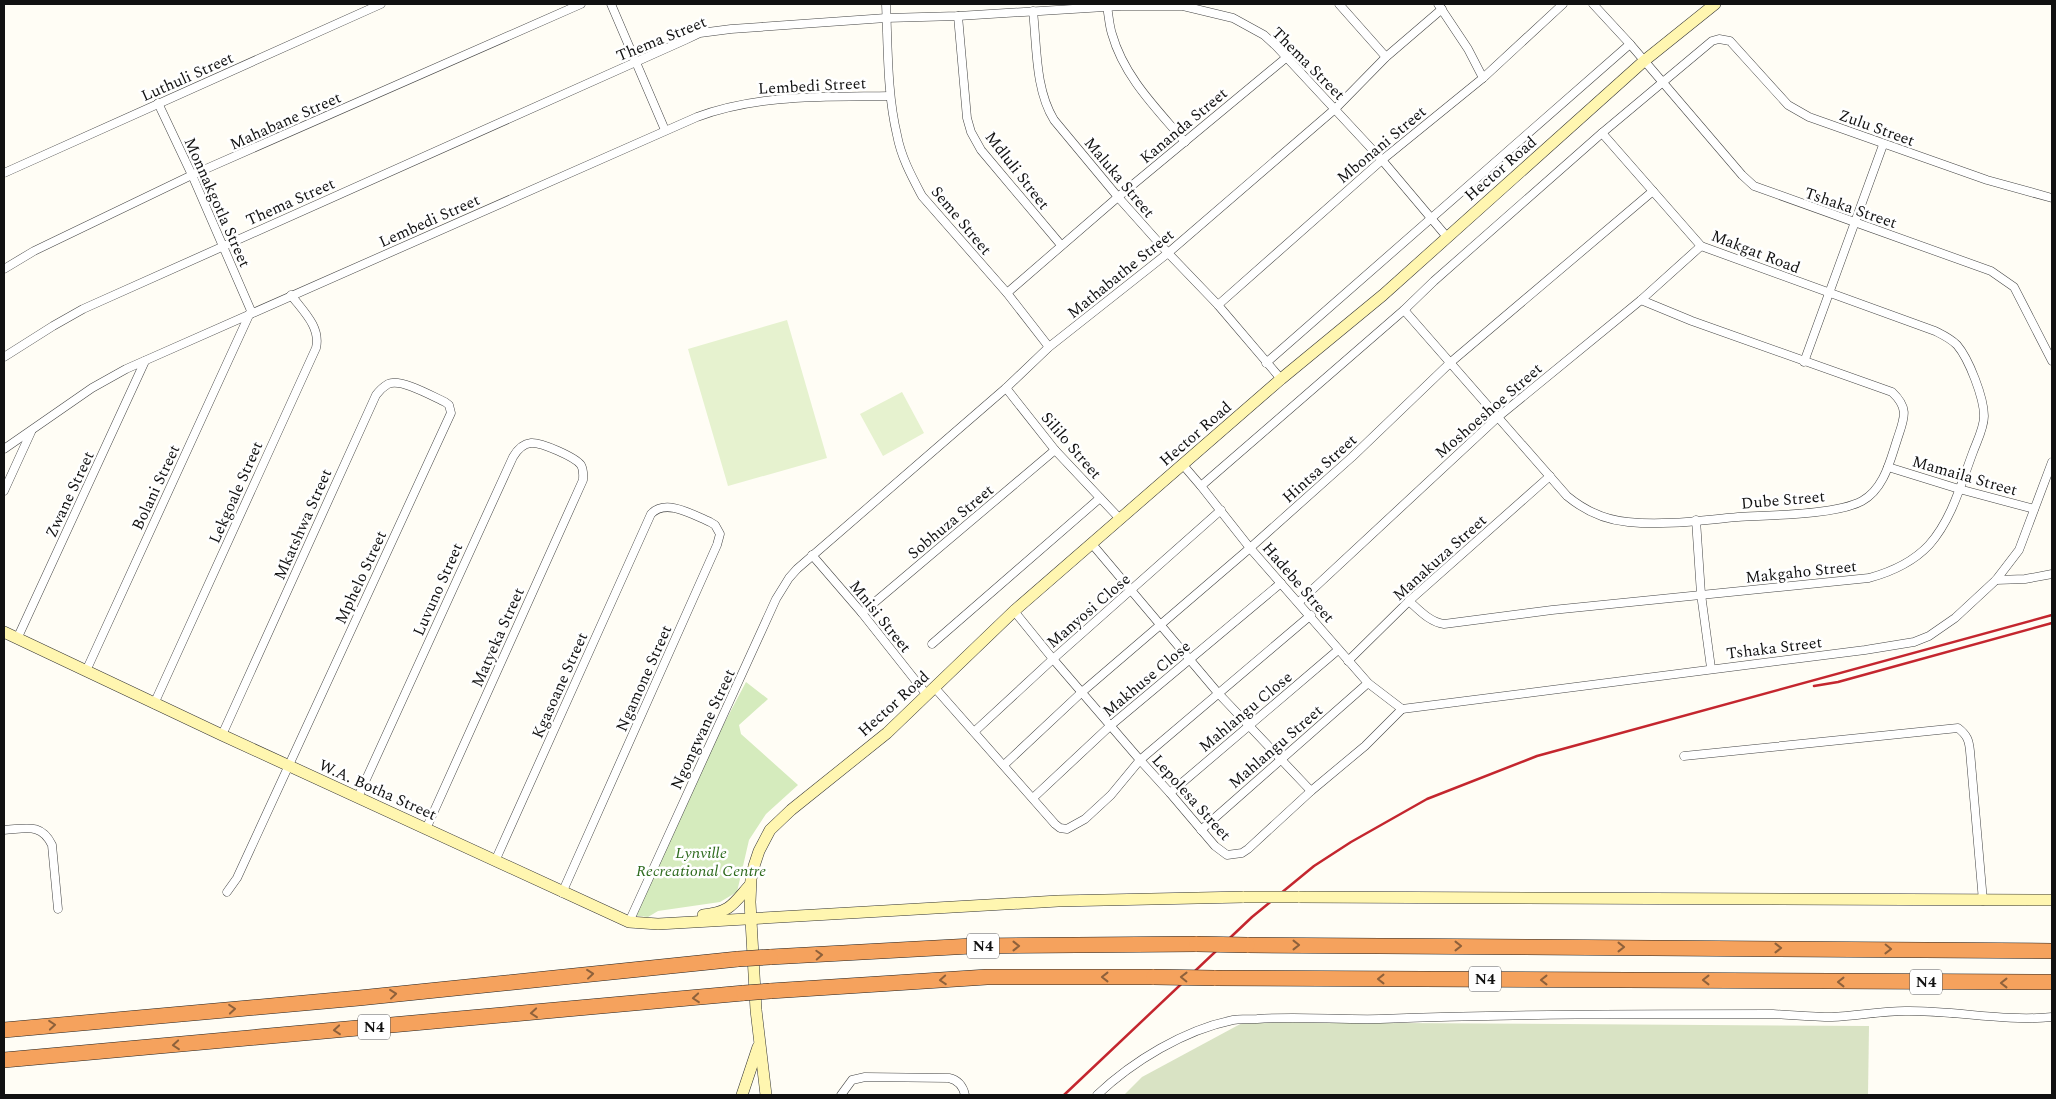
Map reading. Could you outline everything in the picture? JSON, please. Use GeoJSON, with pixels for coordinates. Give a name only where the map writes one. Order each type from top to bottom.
{"type":"FeatureCollection","features":[{"type":"Feature","properties":{"kind":"highway","name":"N4"},"geometry":{"type":"LineString","coordinates":[[4,1030],[359,998],[738,959],[972,946],[1197,944],[2052,950]]}},
{"type":"Feature","properties":{"kind":"highway","name":"N4"},"geometry":{"type":"LineString","coordinates":[[4,1060],[770,991],[988,977],[2052,982]]}},
{"type":"Feature","properties":{"kind":"street","name":"Luthuli Street"},"geometry":{"type":"LineString","coordinates":[[4,173],[381,4]]}},
{"type":"Feature","properties":{"kind":"street","name":"Mahabane Street"},"geometry":{"type":"LineString","coordinates":[[4,269],[34,251],[192,175],[581,4]]}},
{"type":"Feature","properties":{"kind":"street"},"geometry":{"type":"LineString","coordinates":[[611,4],[665,130]]}},
{"type":"Feature","properties":{"kind":"street","name":"Seme Street"},"geometry":{"type":"LineString","coordinates":[[886,4],[890,96],[897,137],[905,160],[922,196],[1007,293],[1049,347]]}},
{"type":"Feature","properties":{"kind":"street"},"geometry":{"type":"LineString","coordinates":[[1339,4],[1386,57]]}},
{"type":"Feature","properties":{"kind":"street","name":"Mbonani Street"},"geometry":{"type":"LineString","coordinates":[[1218,305],[1382,160],[1483,78],[1563,4]]}},
{"type":"Feature","properties":{"kind":"street"},"geometry":{"type":"LineString","coordinates":[[1593,4],[1644,61]]}},
{"type":"Feature","properties":{"kind":"street","name":"Hector Road"},"geometry":{"type":"LineString","coordinates":[[766,1095],[750,919],[751,884],[759,851],[770,830],[791,810],[887,733],[1014,611],[1281,379],[1383,295],[1644,61],[1715,4]]}},
{"type":"Feature","properties":{"kind":"street","name":"Thema Street"},"geometry":{"type":"LineString","coordinates":[[4,357],[83,309],[636,61],[700,33],[714,30],[1121,5],[1183,6],[1232,18],[1264,35],[1287,57],[1382,160],[1447,237]]}},
{"type":"Feature","properties":{"kind":"street"},"geometry":{"type":"LineString","coordinates":[[1440,6],[1468,49],[1483,78]]}},
{"type":"Feature","properties":{"kind":"street","name":"Mathabathe Street"},"geometry":{"type":"LineString","coordinates":[[812,555],[1006,388],[1049,347],[1168,254],[1335,108],[1440,6]]}},
{"type":"Feature","properties":{"kind":"street"},"geometry":{"type":"LineString","coordinates":[[1107,7],[1112,34],[1128,71],[1142,92],[1185,142]]}},
{"type":"Feature","properties":{"kind":"street","name":"Maluka Street"},"geometry":{"type":"LineString","coordinates":[[1034,11],[1040,82],[1047,108],[1054,120],[1118,197],[1168,254],[1218,305],[1281,379]]}},
{"type":"Feature","properties":{"kind":"street","name":"Mdluli Street"},"geometry":{"type":"LineString","coordinates":[[958,16],[964,102],[971,132],[981,150],[1061,246]]}},
{"type":"Feature","properties":{"kind":"street","name":"Zulu Street"},"geometry":{"type":"LineString","coordinates":[[1663,83],[1706,45],[1719,39],[1730,41],[1788,105],[1800,112],[1883,144],[1987,180],[2052,198]]}},
{"type":"Feature","properties":{"kind":"street","name":"Hector Road"},"geometry":{"type":"LineString","coordinates":[[1266,363],[1630,44]]}},
{"type":"Feature","properties":{"kind":"street","name":"Kananda Street"},"geometry":{"type":"LineString","coordinates":[[1007,293],[1118,197],[1287,57]]}},
{"type":"Feature","properties":{"kind":"street","name":"Tshaka Street"},"geometry":{"type":"LineString","coordinates":[[1644,61],[1742,175],[1754,186],[1991,270],[2004,278],[2014,287],[2021,299],[2052,361]]}},
{"type":"Feature","properties":{"kind":"street"},"geometry":{"type":"LineString","coordinates":[[1201,486],[1404,310],[1434,281],[1602,133],[1663,83]]}},
{"type":"Feature","properties":{"kind":"street","name":"Lembedi Street"},"geometry":{"type":"LineString","coordinates":[[4,449],[92,388],[145,361],[665,130],[719,109],[758,100],[890,96]]}},
{"type":"Feature","properties":{"kind":"street","name":"Monnakgotla Street"},"geometry":{"type":"LineString","coordinates":[[158,104],[192,175],[251,313]]}},
{"type":"Feature","properties":{"kind":"street","name":"Makgat Road"},"geometry":{"type":"LineString","coordinates":[[1602,133],[1701,246],[1914,323]]}},
{"type":"Feature","properties":{"kind":"street"},"geometry":{"type":"LineString","coordinates":[[1804,362],[1883,144]]}},
{"type":"Feature","properties":{"kind":"street","name":"Hintsa Street"},"geometry":{"type":"LineString","coordinates":[[1004,766],[1082,692],[1250,548],[1352,457],[1451,362],[1653,191]]}},
{"type":"Feature","properties":{"kind":"street","name":"Moshoeshoe Street"},"geometry":{"type":"LineString","coordinates":[[1299,602],[1498,417],[1641,300],[1701,246]]}},
{"type":"Feature","properties":{"kind":"street","name":"Lekgoale Street"},"geometry":{"type":"LineString","coordinates":[[154,704],[316,348],[315,328],[291,295]]}},
{"type":"Feature","properties":{"kind":"street","name":"Dube Street"},"geometry":{"type":"LineString","coordinates":[[1404,310],[1567,496],[1580,507],[1601,516],[1628,522],[1696,520],[1814,511],[1853,504],[1871,495],[1879,486],[1888,467],[1905,415],[1900,400],[1892,392],[1692,321],[1641,300]]}},
{"type":"Feature","properties":{"kind":"street","name":"Bolani Street"},"geometry":{"type":"LineString","coordinates":[[86,671],[251,313]]}},
{"type":"Feature","properties":{"kind":"street","name":"Makgaho Street"},"geometry":{"type":"LineString","coordinates":[[1409,601],[1436,623],[1444,624],[1701,594],[1870,578],[1887,573],[1910,560],[1928,546],[1948,516],[1984,417],[1980,395],[1966,360],[1958,346],[1948,337],[1914,323]]}},
{"type":"Feature","properties":{"kind":"street","name":"Zwane Street"},"geometry":{"type":"LineString","coordinates":[[17,639],[145,361]]}},
{"type":"Feature","properties":{"kind":"street","name":"Mkatshwa Street"},"geometry":{"type":"LineString","coordinates":[[222,736],[376,395],[388,384],[394,382],[404,384],[445,402]]}},
{"type":"Feature","properties":{"kind":"street","name":"Sililo Street"},"geometry":{"type":"LineString","coordinates":[[1006,388],[1055,450],[1120,519]]}},
{"type":"Feature","properties":{"kind":"street","name":"Mphelo Street"},"geometry":{"type":"LineString","coordinates":[[289,766],[451,413],[449,405],[445,402]]}},
{"type":"Feature","properties":{"kind":"street"},"geometry":{"type":"LineString","coordinates":[[4,491],[32,430]]}},
{"type":"Feature","properties":{"kind":"street","name":"Luvuno Street"},"geometry":{"type":"LineString","coordinates":[[358,797],[513,457],[523,446],[539,443],[574,459]]}},
{"type":"Feature","properties":{"kind":"street","name":"Sobhuza Street"},"geometry":{"type":"LineString","coordinates":[[862,613],[1055,450]]}},
{"type":"Feature","properties":{"kind":"street","name":"Matyeka Street"},"geometry":{"type":"LineString","coordinates":[[426,829],[583,480],[584,472],[580,464],[574,459]]}},
{"type":"Feature","properties":{"kind":"street","name":"Tshaka Street"},"geometry":{"type":"LineString","coordinates":[[1402,708],[1865,650],[1914,642],[1930,636],[1955,618],[1996,580],[2019,550],[2052,462]]}},
{"type":"Feature","properties":{"kind":"street","name":"Hadebe Street"},"geometry":{"type":"LineString","coordinates":[[1183,466],[1221,510],[1250,548],[1299,602],[1338,650],[1368,683],[1402,708]]}},
{"type":"Feature","properties":{"kind":"street","name":"Mamaila Street"},"geometry":{"type":"LineString","coordinates":[[1888,467],[1959,489],[2034,509]]}},
{"type":"Feature","properties":{"kind":"street","name":"Manakuza Street"},"geometry":{"type":"LineString","coordinates":[[1348,661],[1409,601],[1550,476]]}},
{"type":"Feature","properties":{"kind":"street"},"geometry":{"type":"LineString","coordinates":[[932,644],[1100,498]]}},
{"type":"Feature","properties":{"kind":"street","name":"Kgasoane Street"},"geometry":{"type":"LineString","coordinates":[[496,859],[647,522],[656,509],[664,507]]}},
{"type":"Feature","properties":{"kind":"street","name":"Ngamone Street"},"geometry":{"type":"LineString","coordinates":[[562,893],[719,540],[718,530],[710,522],[672,507],[664,507]]}},
{"type":"Feature","properties":{"kind":"street","name":"Manyosi Close"},"geometry":{"type":"LineString","coordinates":[[974,732],[1221,510]]}},
{"type":"Feature","properties":{"kind":"street"},"geometry":{"type":"LineString","coordinates":[[1696,520],[1701,594],[1711,668]]}},
{"type":"Feature","properties":{"kind":"street"},"geometry":{"type":"LineString","coordinates":[[1092,544],[1218,693],[1311,791]]}},
{"type":"Feature","properties":{"kind":"street","name":"Mnisi Street"},"geometry":{"type":"LineString","coordinates":[[812,555],[931,691]]}},
{"type":"Feature","properties":{"kind":"street","name":"Ngongwane Street"},"geometry":{"type":"LineString","coordinates":[[629,922],[776,599],[789,578],[812,555]]}},
{"type":"Feature","properties":{"kind":"street"},"geometry":{"type":"LineString","coordinates":[[1996,580],[2025,579],[2052,574]]}},
{"type":"Feature","properties":{"kind":"street","name":"Makhuse Close"},"geometry":{"type":"LineString","coordinates":[[1033,798],[1110,726],[1281,583]]}},
{"type":"Feature","properties":{"kind":"street"},"geometry":{"type":"LineString","coordinates":[[1014,611],[1140,760],[1310,615]]}},
{"type":"Feature","properties":{"kind":"street","name":"W.A. Botha Street"},"geometry":{"type":"LineString","coordinates":[[4,632],[222,736],[496,859],[562,893],[629,922],[658,924],[1058,901],[1244,897],[2052,900]]}},
{"type":"Feature","properties":{"kind":"street","name":"Mahlangu Close"},"geometry":{"type":"LineString","coordinates":[[1170,792],[1338,650]]}},
{"type":"Feature","properties":{"kind":"street","name":"Mahlangu Street"},"geometry":{"type":"LineString","coordinates":[[1201,830],[1368,683]]}},
{"type":"Feature","properties":{"kind":"street","name":"Lepolesa Street"},"geometry":{"type":"LineString","coordinates":[[931,691],[974,732],[1055,824],[1067,829],[1084,819],[1111,795],[1140,760],[1170,792],[1220,852],[1227,855],[1242,852],[1365,746],[1402,708]]}},
{"type":"Feature","properties":{"kind":"street"},"geometry":{"type":"LineString","coordinates":[[1684,756],[1958,728],[1969,739],[1983,900]]}},
{"type":"Feature","properties":{"kind":"street"},"geometry":{"type":"LineString","coordinates":[[227,892],[237,878],[289,766]]}},
{"type":"Feature","properties":{"kind":"street"},"geometry":{"type":"LineString","coordinates":[[4,830],[37,829],[48,837],[52,845],[58,909]]}},
{"type":"Feature","properties":{"kind":"street"},"geometry":{"type":"LineString","coordinates":[[658,924],[677,918],[726,910],[735,903],[751,884]]}},
{"type":"Feature","properties":{"kind":"street"},"geometry":{"type":"LineString","coordinates":[[1097,1095],[1118,1075],[1150,1053],[1198,1032],[1233,1020],[1278,1017],[1375,1019],[1478,1015],[1776,1014],[1833,1017],[1903,1011],[1929,1011],[1996,1018],[2028,1019],[2052,1016]]}},
{"type":"Feature","properties":{"kind":"street"},"geometry":{"type":"LineString","coordinates":[[742,1095],[760,1039]]}},
{"type":"Feature","properties":{"kind":"street"},"geometry":{"type":"LineString","coordinates":[[841,1095],[852,1080],[866,1077],[949,1078],[960,1084],[965,1095]]}},
{"type":"Feature","properties":{"kind":"green space"},"geometry":{"type":"Polygon","coordinates":[[[787,320],[827,458],[728,486],[688,349],[787,320]]]}},
{"type":"Feature","properties":{"kind":"green space"},"geometry":{"type":"Polygon","coordinates":[[[902,392],[924,433],[883,456],[860,414],[902,392]]]}},
{"type":"Feature","properties":{"kind":"green space","name":"Lynville Recreational Centre"},"geometry":{"type":"Polygon","coordinates":[[[746,682],[768,699],[739,725],[741,734],[798,785],[766,814],[749,840],[737,892],[720,902],[658,911],[648,917],[628,915],[687,794],[746,682]]]}},
{"type":"Feature","properties":{"kind":"green space"},"geometry":{"type":"Polygon","coordinates":[[[1244,1022],[1869,1026],[1868,1095],[1124,1095],[1142,1077],[1244,1022]]]}},
{"type":"Feature","properties":{"kind":"railway"},"geometry":{"type":"LineString","coordinates":[[1064,1095],[1252,917],[1314,866],[1351,842],[1427,799],[1537,756],[2052,615]]}},
{"type":"Feature","properties":{"kind":"railway"},"geometry":{"type":"LineString","coordinates":[[1814,686],[1838,682],[2052,623]]}}]}
